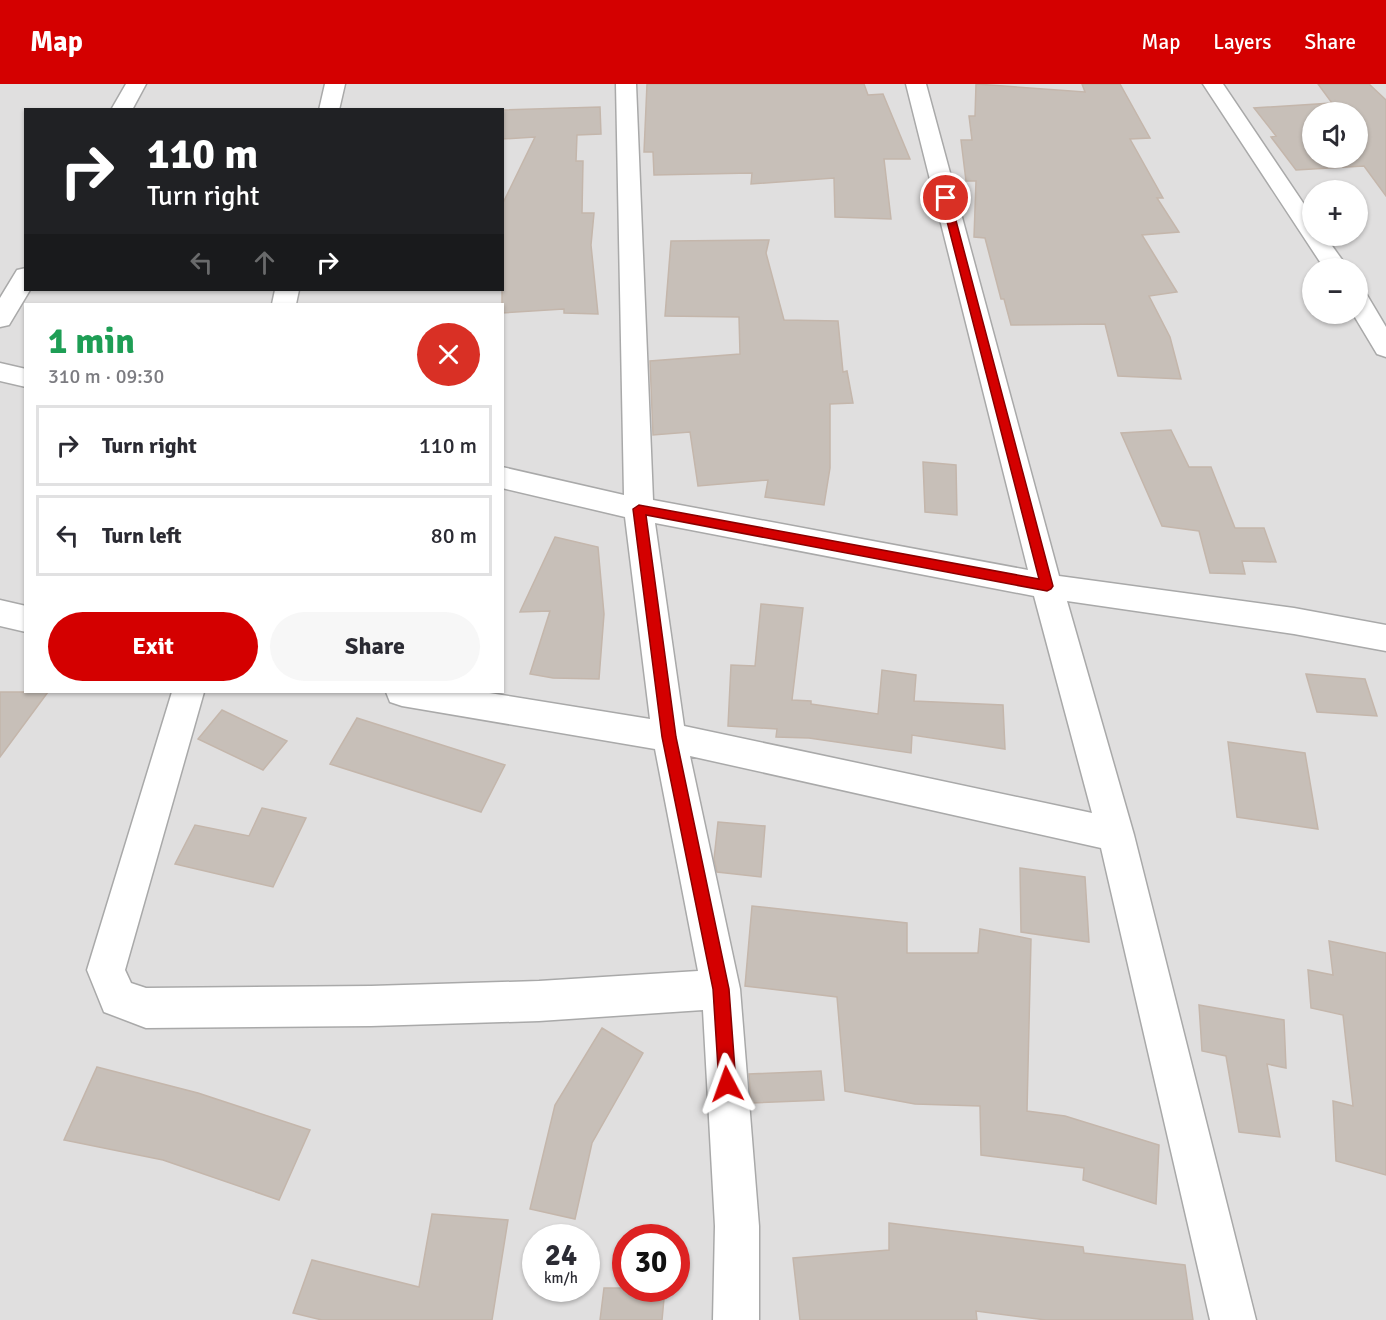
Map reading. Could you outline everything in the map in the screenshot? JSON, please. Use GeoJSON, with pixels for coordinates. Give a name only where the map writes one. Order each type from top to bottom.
{"type":"FeatureCollection","features":[{"type":"Feature","properties":{"kind":"street"},"geometry":{"type":"LineString","coordinates":[[122,108],[136,84]]}},
{"type":"Feature","properties":{"kind":"street"},"geometry":{"type":"LineString","coordinates":[[329,108],[335,84]]}},
{"type":"Feature","properties":{"kind":"street"},"geometry":{"type":"LineString","coordinates":[[626,84],[639,509],[669,737],[721,989],[737,1226],[736,1320]]}},
{"type":"Feature","properties":{"kind":"street"},"geometry":{"type":"LineString","coordinates":[[916,84],[1047,586],[1116,835],[1233,1320]]}},
{"type":"Feature","properties":{"kind":"street"},"geometry":{"type":"LineString","coordinates":[[1213,84],[1302,218]]}},
{"type":"Feature","properties":{"kind":"street"},"geometry":{"type":"LineString","coordinates":[[0,319],[24,278]]}},
{"type":"Feature","properties":{"kind":"street"},"geometry":{"type":"LineString","coordinates":[[1368,318],[1386,348]]}},
{"type":"Feature","properties":{"kind":"street"},"geometry":{"type":"LineString","coordinates":[[0,372],[24,378]]}},
{"type":"Feature","properties":{"kind":"street"},"geometry":{"type":"LineString","coordinates":[[504,477],[639,509],[1047,586],[1294,621],[1386,638]]}},
{"type":"Feature","properties":{"kind":"street"},"geometry":{"type":"LineString","coordinates":[[0,613],[24,619]]}},
{"type":"Feature","properties":{"kind":"street"},"geometry":{"type":"LineString","coordinates":[[188,693],[106,970],[118,998],[146,1008],[371,1006],[539,1001],[721,989]]}},
{"type":"Feature","properties":{"kind":"street"},"geometry":{"type":"LineString","coordinates":[[408,693],[669,737],[1116,835]]}},
{"type":"Feature","properties":{"kind":"shaded area"},"geometry":{"type":"Polygon","coordinates":[[[0,84],[1386,84],[1386,1320],[0,1320],[0,84]]]}},
{"type":"Feature","properties":{"kind":"building"},"geometry":{"type":"Polygon","coordinates":[[[647,84],[864,84],[868,95],[883,94],[910,159],[884,159],[891,219],[835,217],[834,178],[751,184],[752,173],[654,175],[653,152],[644,152],[647,84]]]}},
{"type":"Feature","properties":{"kind":"building"},"geometry":{"type":"Polygon","coordinates":[[[976,84],[1085,92],[1082,84],[1120,84],[1150,138],[1130,139],[1163,198],[1157,198],[1179,232],[1142,235],[1177,292],[1149,296],[1170,337],[1181,379],[1118,376],[1105,324],[1011,325],[1004,299],[1001,299],[985,238],[974,237],[976,181],[966,181],[961,140],[972,140],[969,116],[975,116],[976,84]]]}},
{"type":"Feature","properties":{"kind":"building"},"geometry":{"type":"Polygon","coordinates":[[[1318,84],[1369,84],[1386,100],[1386,196],[1365,168],[1368,168],[1368,102],[1331,102],[1318,84]]]}},
{"type":"Feature","properties":{"kind":"building"},"geometry":{"type":"Polygon","coordinates":[[[1302,105],[1302,168],[1330,168],[1296,170],[1271,137],[1276,136],[1254,108],[1302,105]]]}},
{"type":"Feature","properties":{"kind":"building"},"geometry":{"type":"Polygon","coordinates":[[[600,107],[601,134],[577,135],[576,161],[583,161],[582,213],[594,213],[591,245],[598,314],[564,313],[564,309],[504,313],[502,291],[504,291],[504,201],[535,137],[504,139],[504,110],[600,107]]]}},
{"type":"Feature","properties":{"kind":"building"},"geometry":{"type":"Polygon","coordinates":[[[769,240],[766,253],[784,320],[838,321],[843,372],[847,371],[853,403],[830,404],[830,468],[824,505],[765,497],[768,480],[698,486],[690,432],[653,435],[650,361],[740,354],[739,317],[665,316],[671,241],[769,240]]]}},
{"type":"Feature","properties":{"kind":"building"},"geometry":{"type":"Polygon","coordinates":[[[1171,430],[1189,467],[1211,467],[1235,528],[1264,528],[1276,562],[1242,561],[1245,574],[1210,573],[1199,531],[1162,526],[1121,433],[1171,430]]]}},
{"type":"Feature","properties":{"kind":"building"},"geometry":{"type":"Polygon","coordinates":[[[923,462],[956,465],[957,515],[925,512],[923,462]]]}},
{"type":"Feature","properties":{"kind":"building"},"geometry":{"type":"Polygon","coordinates":[[[555,537],[598,547],[604,614],[599,679],[553,678],[530,674],[550,611],[520,612],[555,537]]]}},
{"type":"Feature","properties":{"kind":"building"},"geometry":{"type":"Polygon","coordinates":[[[761,604],[803,608],[792,700],[811,701],[811,704],[878,714],[882,670],[916,675],[914,701],[1003,705],[1005,749],[912,735],[911,753],[809,738],[776,737],[777,729],[728,726],[731,665],[755,666],[761,604]]]}},
{"type":"Feature","properties":{"kind":"building"},"geometry":{"type":"Polygon","coordinates":[[[1306,674],[1365,679],[1377,716],[1317,712],[1306,674]]]}},
{"type":"Feature","properties":{"kind":"building"},"geometry":{"type":"Polygon","coordinates":[[[0,692],[47,693],[0,757],[0,692]]]}},
{"type":"Feature","properties":{"kind":"building"},"geometry":{"type":"Polygon","coordinates":[[[222,710],[287,741],[263,770],[198,739],[222,710]]]}},
{"type":"Feature","properties":{"kind":"building"},"geometry":{"type":"Polygon","coordinates":[[[357,718],[505,765],[481,812],[330,764],[357,718]]]}},
{"type":"Feature","properties":{"kind":"building"},"geometry":{"type":"Polygon","coordinates":[[[1228,742],[1305,753],[1318,829],[1237,817],[1228,742]]]}},
{"type":"Feature","properties":{"kind":"building"},"geometry":{"type":"Polygon","coordinates":[[[262,808],[306,818],[273,887],[175,864],[195,825],[249,836],[262,808]]]}},
{"type":"Feature","properties":{"kind":"building"},"geometry":{"type":"Polygon","coordinates":[[[718,822],[765,826],[761,877],[717,872],[714,859],[718,822]]]}},
{"type":"Feature","properties":{"kind":"building"},"geometry":{"type":"Polygon","coordinates":[[[1020,868],[1085,877],[1089,942],[1021,932],[1020,868]]]}},
{"type":"Feature","properties":{"kind":"building"},"geometry":{"type":"Polygon","coordinates":[[[752,906],[907,923],[907,953],[978,953],[980,929],[1031,939],[1027,1111],[1065,1116],[1159,1145],[1156,1204],[1083,1180],[1084,1168],[981,1155],[980,1106],[915,1104],[845,1091],[837,997],[745,986],[752,906]]]}},
{"type":"Feature","properties":{"kind":"building"},"geometry":{"type":"Polygon","coordinates":[[[1329,941],[1386,953],[1386,1175],[1336,1161],[1333,1101],[1353,1106],[1343,1015],[1311,1008],[1308,970],[1333,975],[1329,941]]]}},
{"type":"Feature","properties":{"kind":"building"},"geometry":{"type":"Polygon","coordinates":[[[1199,1005],[1284,1020],[1286,1068],[1267,1064],[1280,1137],[1239,1132],[1226,1056],[1202,1051],[1199,1005]]]}},
{"type":"Feature","properties":{"kind":"building"},"geometry":{"type":"Polygon","coordinates":[[[602,1028],[643,1053],[592,1143],[575,1219],[530,1209],[555,1105],[602,1028]]]}},
{"type":"Feature","properties":{"kind":"building"},"geometry":{"type":"Polygon","coordinates":[[[97,1067],[198,1093],[310,1130],[279,1200],[163,1160],[64,1140],[97,1067]]]}},
{"type":"Feature","properties":{"kind":"building"},"geometry":{"type":"Polygon","coordinates":[[[821,1071],[824,1100],[751,1103],[749,1074],[821,1071]]]}},
{"type":"Feature","properties":{"kind":"building"},"geometry":{"type":"Polygon","coordinates":[[[432,1214],[508,1220],[492,1320],[322,1320],[293,1313],[312,1260],[419,1287],[432,1214]]]}},
{"type":"Feature","properties":{"kind":"building"},"geometry":{"type":"Polygon","coordinates":[[[889,1223],[1083,1247],[1084,1253],[1185,1265],[1193,1320],[1046,1320],[976,1311],[977,1320],[800,1320],[793,1258],[889,1250],[889,1223]]]}},
{"type":"Feature","properties":{"kind":"building"},"geometry":{"type":"Polygon","coordinates":[[[604,1288],[612,1288],[612,1302],[664,1302],[662,1320],[600,1320],[604,1288]]]}},
{"type":"Feature","properties":{"kind":"route"},"geometry":{"type":"LineString","coordinates":[[727,1084],[721,989],[669,737],[639,509],[1047,586],[946,198]]}}]}
